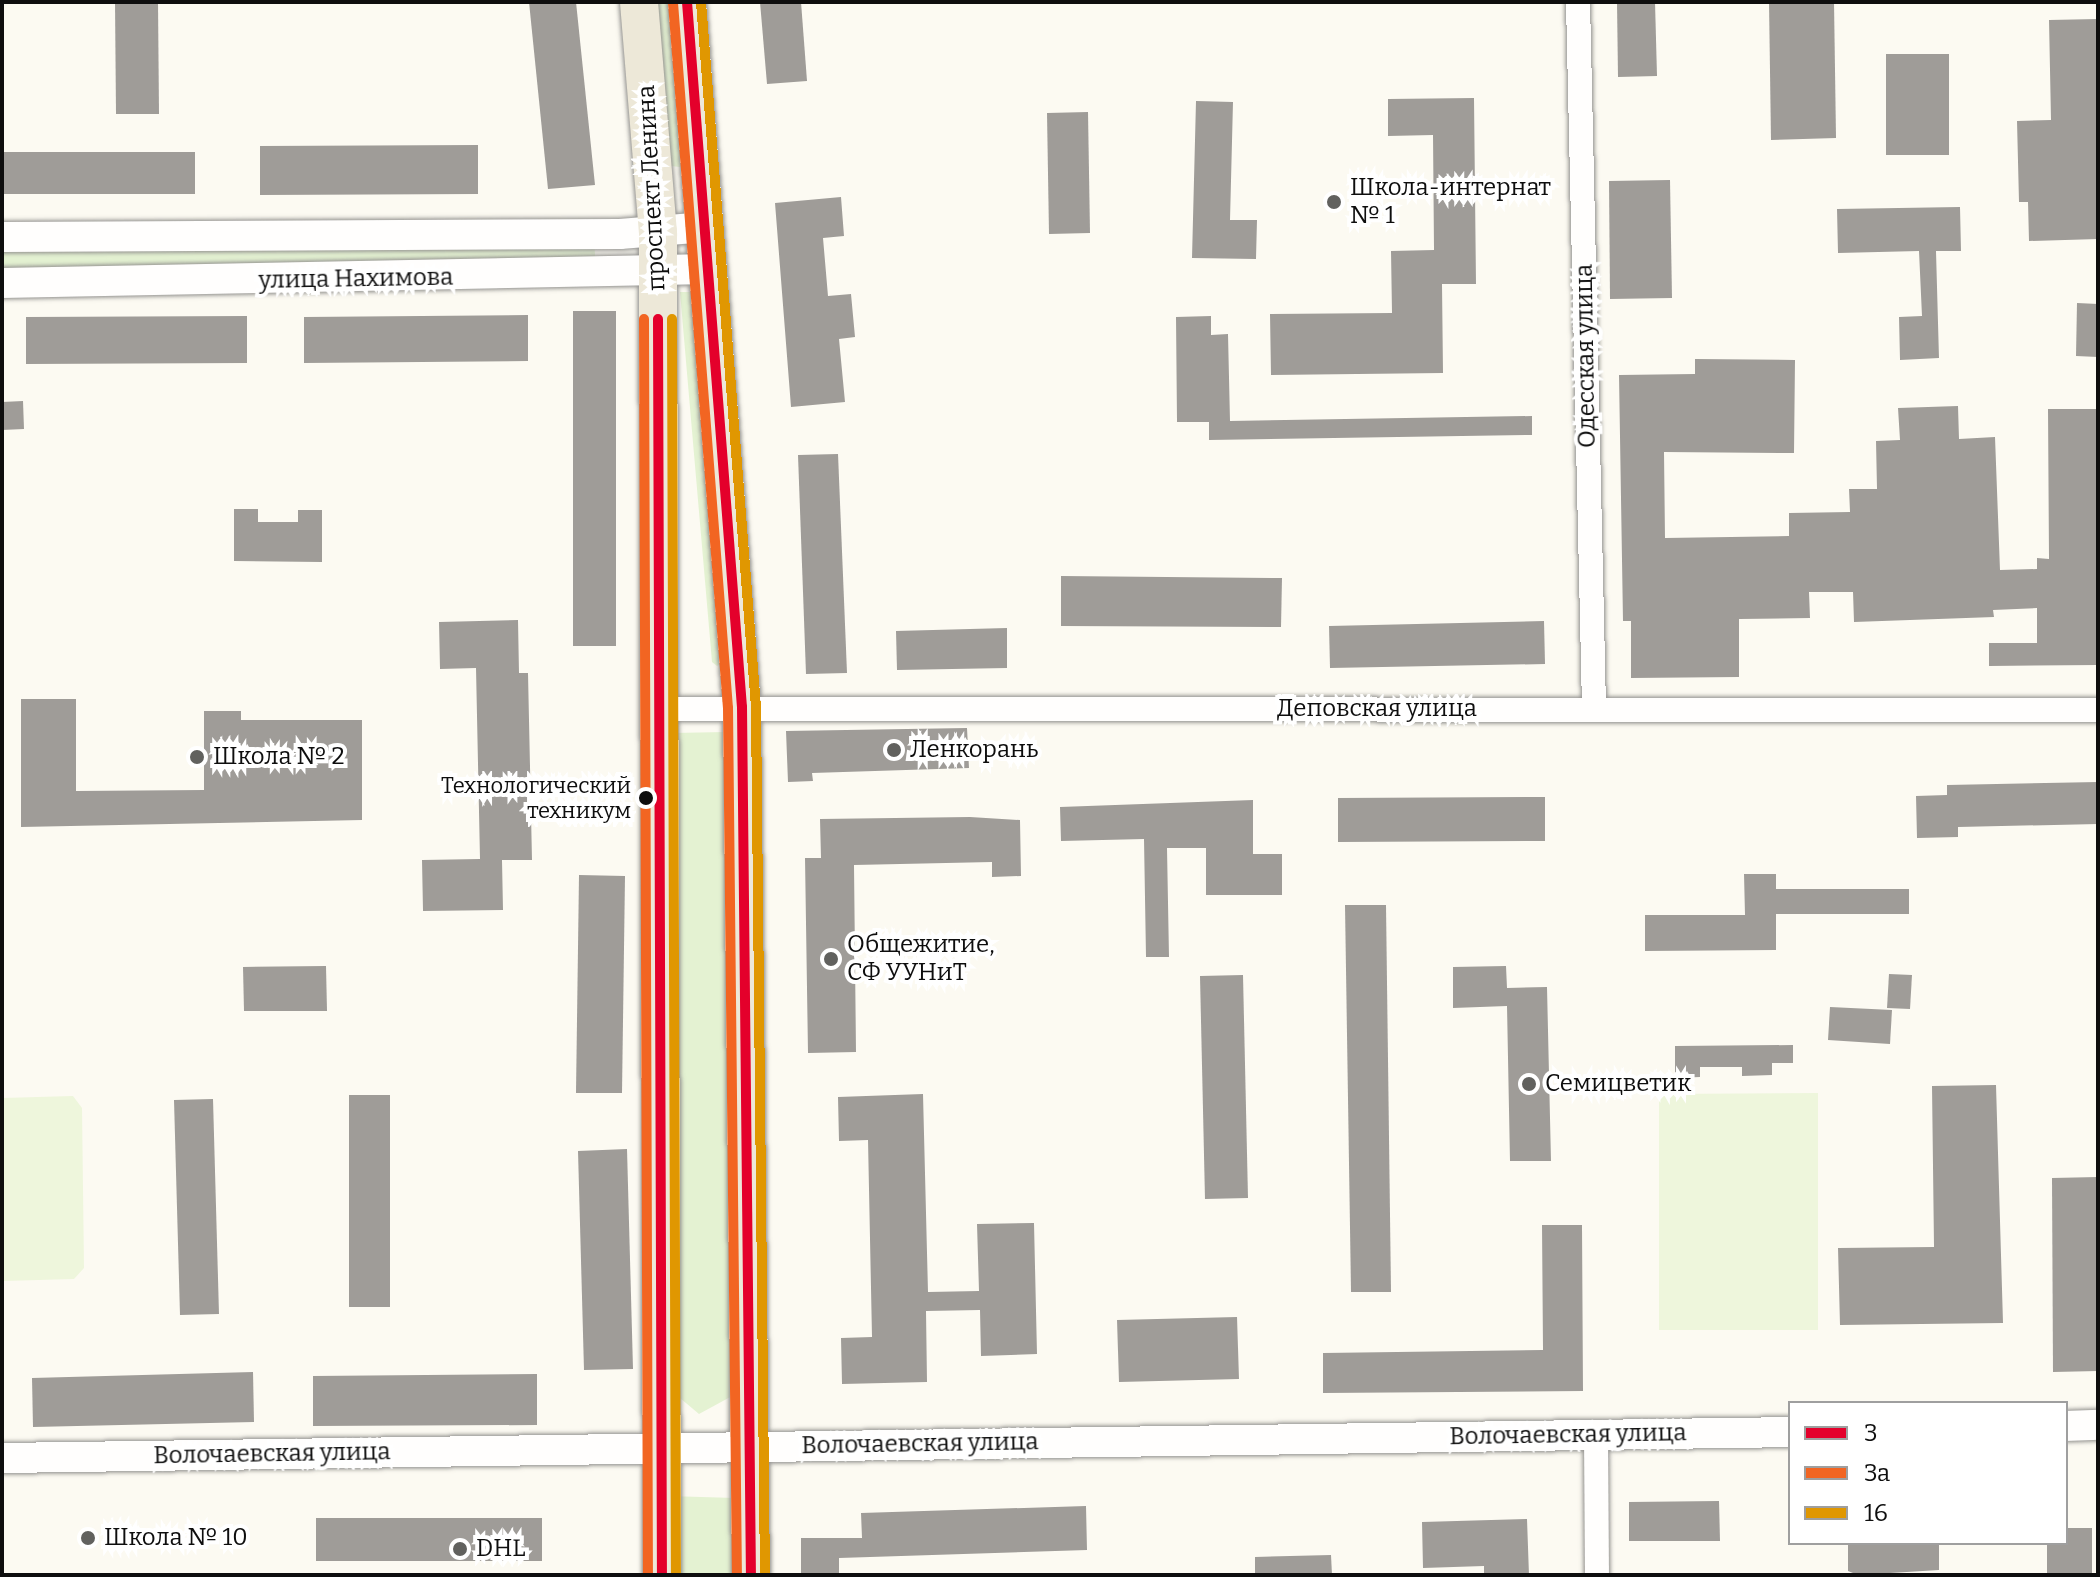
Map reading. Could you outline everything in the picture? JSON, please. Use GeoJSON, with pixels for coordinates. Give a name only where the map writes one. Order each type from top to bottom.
{"type":"FeatureCollection","features":[{"type":"Feature","properties":{"kind":"main road","name":"проспект Ленина"},"geometry":{"type":"LineString","coordinates":[[639,2],[658,232],[656,709],[662,1575]]}},
{"type":"Feature","properties":{"kind":"main road","name":"проспект Ленина"},"geometry":{"type":"LineString","coordinates":[[687,2],[742,707],[751,1575]]}},
{"type":"Feature","properties":{"kind":"street","name":"Одесская улица"},"geometry":{"type":"LineString","coordinates":[[1578,2],[1594,709]]}},
{"type":"Feature","properties":{"kind":"street","name":"улица Нахимова"},"geometry":{"type":"LineString","coordinates":[[2,237],[658,232],[706,227]]}},
{"type":"Feature","properties":{"kind":"street","name":"улица Нахимова"},"geometry":{"type":"LineString","coordinates":[[2,283],[658,273],[710,269]]}},
{"type":"Feature","properties":{"kind":"street","name":"Деповская улица"},"geometry":{"type":"LineString","coordinates":[[656,709],[2098,710]]}},
{"type":"Feature","properties":{"kind":"street"},"geometry":{"type":"LineString","coordinates":[[2068,1426],[2098,1425]]}},
{"type":"Feature","properties":{"kind":"street","name":"Волочаевская улица"},"geometry":{"type":"LineString","coordinates":[[2,1458],[1788,1432]]}},
{"type":"Feature","properties":{"kind":"street"},"geometry":{"type":"LineString","coordinates":[[1596,1434],[1597,1575]]}},
{"type":"Feature","properties":{"kind":"green space"},"geometry":{"type":"Polygon","coordinates":[[[652,2],[672,2],[685,162],[680,167],[671,166],[652,2]]]}},
{"type":"Feature","properties":{"kind":"green space"},"geometry":{"type":"Polygon","coordinates":[[[594,232],[596,277],[2,278],[2,241],[594,232]]]}},
{"type":"Feature","properties":{"kind":"green space"},"geometry":{"type":"Polygon","coordinates":[[[680,292],[698,292],[725,661],[717,666],[712,662],[680,292]]]}},
{"type":"Feature","properties":{"kind":"green space"},"geometry":{"type":"Polygon","coordinates":[[[726,732],[734,1395],[699,1414],[674,1393],[672,733],[726,732]]]}},
{"type":"Feature","properties":{"kind":"green space"},"geometry":{"type":"Polygon","coordinates":[[[1818,1093],[1818,1330],[1659,1330],[1659,1094],[1818,1093]]]}},
{"type":"Feature","properties":{"kind":"green space"},"geometry":{"type":"Polygon","coordinates":[[[73,1096],[82,1108],[84,1268],[74,1279],[3,1281],[2,1098],[73,1096]]]}},
{"type":"Feature","properties":{"kind":"green space"},"geometry":{"type":"Polygon","coordinates":[[[668,1496],[735,1498],[736,1575],[669,1575],[668,1496]]]}},
{"type":"Feature","properties":{"kind":"building"},"geometry":{"type":"Polygon","coordinates":[[[115,2],[158,2],[159,114],[116,114],[115,2]]]}},
{"type":"Feature","properties":{"kind":"building"},"geometry":{"type":"Polygon","coordinates":[[[529,2],[576,2],[595,185],[548,189],[529,2]]]}},
{"type":"Feature","properties":{"kind":"building"},"geometry":{"type":"Polygon","coordinates":[[[760,2],[801,2],[807,81],[767,84],[760,2]]]}},
{"type":"Feature","properties":{"kind":"building"},"geometry":{"type":"Polygon","coordinates":[[[1617,2],[1655,2],[1657,76],[1618,77],[1617,2]]]}},
{"type":"Feature","properties":{"kind":"building"},"geometry":{"type":"Polygon","coordinates":[[[1769,2],[1834,2],[1836,138],[1771,140],[1769,2]]]}},
{"type":"Feature","properties":{"kind":"building"},"geometry":{"type":"Polygon","coordinates":[[[2098,19],[2098,239],[2029,241],[2028,202],[2019,202],[2017,121],[2051,120],[2049,20],[2098,19]]]}},
{"type":"Feature","properties":{"kind":"building"},"geometry":{"type":"Polygon","coordinates":[[[1886,54],[1949,54],[1949,155],[1886,155],[1886,54]]]}},
{"type":"Feature","properties":{"kind":"building","name":"Школа-интернат № 1"},"geometry":{"type":"Polygon","coordinates":[[[1474,98],[1476,284],[1442,284],[1443,373],[1271,375],[1270,314],[1392,313],[1391,251],[1434,250],[1433,135],[1388,136],[1388,99],[1474,98]]]}},
{"type":"Feature","properties":{"kind":"building"},"geometry":{"type":"Polygon","coordinates":[[[1196,101],[1233,102],[1230,220],[1257,220],[1256,259],[1192,258],[1196,101]]]}},
{"type":"Feature","properties":{"kind":"building"},"geometry":{"type":"Polygon","coordinates":[[[1088,112],[1090,233],[1049,234],[1047,113],[1088,112]]]}},
{"type":"Feature","properties":{"kind":"building"},"geometry":{"type":"Polygon","coordinates":[[[478,145],[478,194],[260,195],[260,146],[478,145]]]}},
{"type":"Feature","properties":{"kind":"building"},"geometry":{"type":"Polygon","coordinates":[[[2,152],[195,152],[195,194],[2,194],[2,152]]]}},
{"type":"Feature","properties":{"kind":"building"},"geometry":{"type":"Polygon","coordinates":[[[1670,180],[1672,298],[1610,299],[1609,181],[1670,180]]]}},
{"type":"Feature","properties":{"kind":"building"},"geometry":{"type":"Polygon","coordinates":[[[841,197],[844,236],[823,238],[828,296],[851,294],[855,337],[839,339],[845,402],[791,407],[775,203],[841,197]]]}},
{"type":"Feature","properties":{"kind":"building"},"geometry":{"type":"Polygon","coordinates":[[[1960,207],[1961,251],[1936,251],[1939,358],[1900,360],[1899,317],[1922,316],[1919,251],[1838,253],[1837,209],[1960,207]]]}},
{"type":"Feature","properties":{"kind":"building"},"geometry":{"type":"Polygon","coordinates":[[[2077,303],[2098,304],[2098,357],[2076,356],[2077,303]]]}},
{"type":"Feature","properties":{"kind":"building"},"geometry":{"type":"Polygon","coordinates":[[[573,311],[616,311],[616,646],[573,646],[573,311]]]}},
{"type":"Feature","properties":{"kind":"building"},"geometry":{"type":"Polygon","coordinates":[[[528,315],[528,361],[304,363],[304,317],[528,315]]]}},
{"type":"Feature","properties":{"kind":"building"},"geometry":{"type":"Polygon","coordinates":[[[247,316],[247,363],[26,364],[26,317],[247,316]]]}},
{"type":"Feature","properties":{"kind":"building"},"geometry":{"type":"Polygon","coordinates":[[[1211,316],[1211,335],[1228,334],[1230,421],[1532,416],[1532,435],[1209,440],[1209,422],[1177,422],[1176,317],[1211,316]]]}},
{"type":"Feature","properties":{"kind":"building"},"geometry":{"type":"Polygon","coordinates":[[[1695,359],[1795,360],[1794,453],[1664,452],[1665,538],[1789,536],[1789,513],[1850,512],[1849,489],[1877,489],[1876,441],[1900,440],[1898,408],[1958,406],[1959,439],[1995,437],[2000,570],[2037,569],[2037,558],[2049,559],[2048,409],[2098,409],[2098,665],[1989,666],[1989,643],[2037,643],[2037,608],[1993,610],[1994,617],[1854,622],[1853,592],[1809,592],[1810,618],[1739,619],[1739,677],[1631,678],[1631,621],[1623,621],[1619,375],[1695,374],[1695,359]]]}},
{"type":"Feature","properties":{"kind":"building"},"geometry":{"type":"Polygon","coordinates":[[[23,401],[24,429],[2,430],[2,402],[23,401]]]}},
{"type":"Feature","properties":{"kind":"building"},"geometry":{"type":"Polygon","coordinates":[[[838,454],[847,673],[806,674],[798,455],[838,454]]]}},
{"type":"Feature","properties":{"kind":"building"},"geometry":{"type":"Polygon","coordinates":[[[234,509],[258,509],[258,522],[298,522],[298,510],[322,510],[322,562],[234,561],[234,509]]]}},
{"type":"Feature","properties":{"kind":"building"},"geometry":{"type":"Polygon","coordinates":[[[1061,576],[1282,578],[1281,627],[1061,626],[1061,576]]]}},
{"type":"Feature","properties":{"kind":"building"},"geometry":{"type":"Polygon","coordinates":[[[518,620],[519,673],[528,673],[532,860],[502,860],[503,910],[423,911],[422,860],[480,859],[476,668],[440,669],[439,622],[518,620]]]}},
{"type":"Feature","properties":{"kind":"building"},"geometry":{"type":"Polygon","coordinates":[[[1544,621],[1545,664],[1330,668],[1329,626],[1544,621]]]}},
{"type":"Feature","properties":{"kind":"building"},"geometry":{"type":"Polygon","coordinates":[[[1007,628],[1007,668],[897,670],[896,631],[1007,628]]]}},
{"type":"Feature","properties":{"kind":"building"},"geometry":{"type":"Polygon","coordinates":[[[21,699],[76,699],[76,791],[204,790],[204,711],[241,711],[241,720],[362,720],[362,820],[21,827],[21,699]]]}},
{"type":"Feature","properties":{"kind":"building","name":"Ленкорань"},"geometry":{"type":"Polygon","coordinates":[[[967,728],[969,768],[812,773],[813,781],[788,782],[786,731],[967,728]]]}},
{"type":"Feature","properties":{"kind":"building"},"geometry":{"type":"Polygon","coordinates":[[[2098,782],[2098,824],[1958,827],[1958,837],[1917,838],[1916,796],[1947,795],[1947,785],[2098,782]]]}},
{"type":"Feature","properties":{"kind":"building"},"geometry":{"type":"Polygon","coordinates":[[[1545,797],[1545,841],[1338,842],[1338,798],[1545,797]]]}},
{"type":"Feature","properties":{"kind":"building"},"geometry":{"type":"Polygon","coordinates":[[[1253,800],[1253,854],[1282,854],[1282,895],[1206,895],[1206,848],[1167,848],[1169,957],[1146,957],[1144,839],[1061,841],[1060,807],[1253,800]]]}},
{"type":"Feature","properties":{"kind":"building","name":"Общежитие, СФ УУНиТ"},"geometry":{"type":"Polygon","coordinates":[[[970,817],[1020,820],[1021,876],[992,877],[992,862],[854,865],[856,1052],[808,1053],[805,858],[821,858],[820,819],[970,817]]]}},
{"type":"Feature","properties":{"kind":"building"},"geometry":{"type":"Polygon","coordinates":[[[1744,874],[1776,874],[1776,889],[1909,889],[1909,914],[1776,914],[1776,950],[1645,951],[1645,915],[1745,915],[1744,874]]]}},
{"type":"Feature","properties":{"kind":"building"},"geometry":{"type":"Polygon","coordinates":[[[579,875],[625,876],[622,1093],[576,1093],[579,875]]]}},
{"type":"Feature","properties":{"kind":"building"},"geometry":{"type":"Polygon","coordinates":[[[1345,905],[1386,905],[1391,1292],[1351,1292],[1345,905]]]}},
{"type":"Feature","properties":{"kind":"building"},"geometry":{"type":"Polygon","coordinates":[[[326,966],[327,1011],[244,1011],[243,967],[326,966]]]}},
{"type":"Feature","properties":{"kind":"building","name":"Семицветик"},"geometry":{"type":"Polygon","coordinates":[[[1506,966],[1507,988],[1547,987],[1551,1161],[1510,1161],[1507,1006],[1453,1008],[1453,967],[1506,966]]]}},
{"type":"Feature","properties":{"kind":"building"},"geometry":{"type":"Polygon","coordinates":[[[1889,974],[1912,975],[1910,1009],[1887,1008],[1889,974]]]}},
{"type":"Feature","properties":{"kind":"building"},"geometry":{"type":"Polygon","coordinates":[[[1243,975],[1248,1198],[1205,1199],[1200,976],[1243,975]]]}},
{"type":"Feature","properties":{"kind":"building"},"geometry":{"type":"Polygon","coordinates":[[[1830,1007],[1892,1010],[1890,1044],[1828,1040],[1830,1007]]]}},
{"type":"Feature","properties":{"kind":"building"},"geometry":{"type":"Polygon","coordinates":[[[1793,1045],[1793,1063],[1772,1063],[1772,1075],[1742,1076],[1742,1067],[1700,1067],[1700,1077],[1675,1078],[1675,1046],[1793,1045]]]}},
{"type":"Feature","properties":{"kind":"building"},"geometry":{"type":"Polygon","coordinates":[[[1996,1085],[2003,1323],[1840,1325],[1838,1248],[1934,1247],[1932,1086],[1996,1085]]]}},
{"type":"Feature","properties":{"kind":"building"},"geometry":{"type":"Polygon","coordinates":[[[923,1094],[928,1292],[979,1291],[977,1224],[1034,1223],[1037,1354],[981,1356],[980,1310],[926,1311],[927,1382],[842,1384],[841,1338],[872,1337],[868,1140],[839,1141],[838,1097],[923,1094]]]}},
{"type":"Feature","properties":{"kind":"building"},"geometry":{"type":"Polygon","coordinates":[[[349,1095],[390,1095],[390,1307],[349,1307],[349,1095]]]}},
{"type":"Feature","properties":{"kind":"building"},"geometry":{"type":"Polygon","coordinates":[[[213,1099],[219,1314],[180,1315],[174,1100],[213,1099]]]}},
{"type":"Feature","properties":{"kind":"building"},"geometry":{"type":"Polygon","coordinates":[[[627,1149],[633,1369],[584,1370],[578,1151],[627,1149]]]}},
{"type":"Feature","properties":{"kind":"building"},"geometry":{"type":"Polygon","coordinates":[[[2098,1177],[2098,1371],[2053,1372],[2052,1178],[2098,1177]]]}},
{"type":"Feature","properties":{"kind":"building"},"geometry":{"type":"Polygon","coordinates":[[[1542,1225],[1582,1225],[1583,1391],[1323,1393],[1323,1353],[1543,1350],[1542,1225]]]}},
{"type":"Feature","properties":{"kind":"building"},"geometry":{"type":"Polygon","coordinates":[[[1237,1317],[1239,1379],[1119,1382],[1117,1320],[1237,1317]]]}},
{"type":"Feature","properties":{"kind":"building"},"geometry":{"type":"Polygon","coordinates":[[[253,1372],[254,1422],[33,1427],[32,1378],[253,1372]]]}},
{"type":"Feature","properties":{"kind":"building"},"geometry":{"type":"Polygon","coordinates":[[[537,1374],[537,1425],[313,1426],[313,1376],[537,1374]]]}},
{"type":"Feature","properties":{"kind":"building"},"geometry":{"type":"Polygon","coordinates":[[[1719,1501],[1720,1541],[1629,1541],[1629,1502],[1719,1501]]]}},
{"type":"Feature","properties":{"kind":"building"},"geometry":{"type":"Polygon","coordinates":[[[1086,1506],[1087,1550],[839,1558],[839,1575],[801,1575],[801,1538],[862,1538],[861,1513],[1086,1506]]]}},
{"type":"Feature","properties":{"kind":"building"},"geometry":{"type":"Polygon","coordinates":[[[316,1518],[542,1518],[542,1561],[316,1561],[316,1518]]]}},
{"type":"Feature","properties":{"kind":"building"},"geometry":{"type":"Polygon","coordinates":[[[1527,1519],[1529,1575],[1484,1575],[1484,1566],[1423,1568],[1422,1522],[1527,1519]]]}},
{"type":"Feature","properties":{"kind":"building"},"geometry":{"type":"Polygon","coordinates":[[[2068,1528],[2092,1528],[2092,1575],[2047,1575],[2047,1545],[2068,1545],[2068,1528]]]}},
{"type":"Feature","properties":{"kind":"building"},"geometry":{"type":"Polygon","coordinates":[[[1848,1545],[1939,1545],[1939,1570],[1858,1575],[1848,1571],[1848,1545]]]}},
{"type":"Feature","properties":{"kind":"building"},"geometry":{"type":"Polygon","coordinates":[[[1331,1555],[1332,1575],[1255,1575],[1255,1557],[1331,1555]]]}},
{"type":"Feature","properties":{"kind":"transit line","name":"3"},"geometry":{"type":"LineString","coordinates":[[687,2],[742,707],[751,1575]]}},
{"type":"Feature","properties":{"kind":"transit line","name":"16"},"geometry":{"type":"LineString","coordinates":[[701,2],[756,707],[765,1575]]}},
{"type":"Feature","properties":{"kind":"transit line","name":"3а"},"geometry":{"type":"LineString","coordinates":[[673,3],[728,708],[737,1575]]}},
{"type":"Feature","properties":{"kind":"transit line","name":"3а"},"geometry":{"type":"LineString","coordinates":[[644,319],[648,1575]]}},
{"type":"Feature","properties":{"kind":"transit line","name":"3"},"geometry":{"type":"LineString","coordinates":[[658,319],[662,1575]]}},
{"type":"Feature","properties":{"kind":"transit line","name":"16"},"geometry":{"type":"LineString","coordinates":[[672,319],[676,1575]]}},
{"type":"Feature","properties":{"kind":"place","name":"Школа-интернат № 1"},"geometry":{"type":"Point","coordinates":[1334,202]}},
{"type":"Feature","properties":{"kind":"place","name":"Ленкорань"},"geometry":{"type":"Point","coordinates":[894,750]}},
{"type":"Feature","properties":{"kind":"place","name":"Школа № 2"},"geometry":{"type":"Point","coordinates":[197,757]}},
{"type":"Feature","properties":{"kind":"place","name":"Технологический техникум"},"geometry":{"type":"Point","coordinates":[646,798]}},
{"type":"Feature","properties":{"kind":"place","name":"Общежитие, СФ УУНиТ"},"geometry":{"type":"Point","coordinates":[831,959]}},
{"type":"Feature","properties":{"kind":"place","name":"Семицветик"},"geometry":{"type":"Point","coordinates":[1529,1084]}},
{"type":"Feature","properties":{"kind":"place","name":"Школа № 10"},"geometry":{"type":"Point","coordinates":[88,1538]}},
{"type":"Feature","properties":{"kind":"place","name":"DHL"},"geometry":{"type":"Point","coordinates":[460,1549]}}]}
